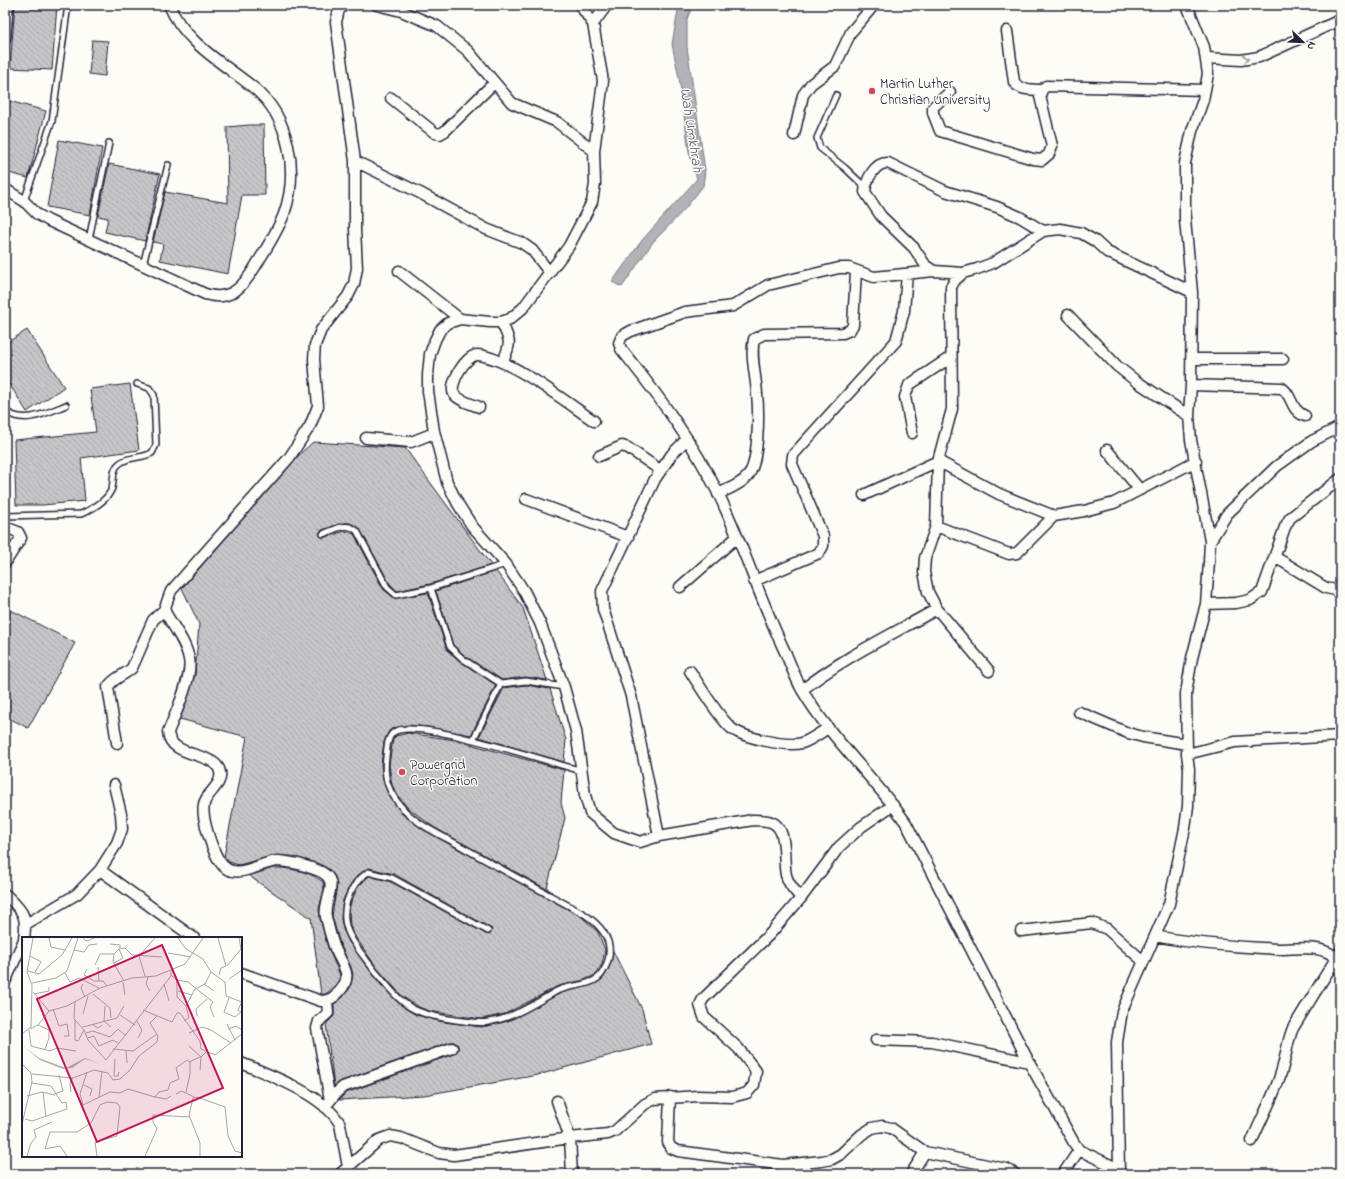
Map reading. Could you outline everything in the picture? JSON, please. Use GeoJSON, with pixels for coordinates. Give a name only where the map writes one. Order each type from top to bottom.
{"type":"FeatureCollection","features":[{"type":"Feature","properties":{"kind":"street"},"geometry":{"type":"LineString","coordinates":[[5,39],[8,5]]}},
{"type":"Feature","properties":{"kind":"street"},"geometry":{"type":"LineString","coordinates":[[5,189],[24,201],[42,218],[205,294],[219,297],[232,294],[251,274],[275,234],[284,213],[291,178],[288,146],[279,120],[270,105],[256,89],[203,50],[191,38],[173,15],[169,5]]}},
{"type":"Feature","properties":{"kind":"street"},"geometry":{"type":"LineString","coordinates":[[117,743],[108,686],[113,680],[132,668],[153,620],[164,610],[170,592],[289,458],[315,416],[318,406],[314,359],[315,345],[321,330],[348,296],[354,284],[357,268],[354,161],[336,22],[339,10],[344,5]]}},
{"type":"Feature","properties":{"kind":"street"},"geometry":{"type":"LineString","coordinates":[[377,5],[402,11],[437,26],[468,51],[512,103],[557,122],[594,151]]}},
{"type":"Feature","properties":{"kind":"street"},"geometry":{"type":"LineString","coordinates":[[580,5],[593,24],[603,81],[594,151],[595,184],[592,202],[570,246],[523,308],[510,319],[501,322],[460,319],[448,323],[440,330],[434,340],[430,354],[428,391],[434,433],[447,482],[458,504],[472,526],[506,564],[524,591],[540,623],[564,687],[576,731],[583,772],[584,795],[590,813],[614,833],[640,842],[659,836],[754,820],[768,821],[777,826],[782,835],[786,875],[791,886],[801,898]]}},
{"type":"Feature","properties":{"kind":"street"},"geometry":{"type":"LineString","coordinates":[[593,24],[607,5]]}},
{"type":"Feature","properties":{"kind":"street"},"geometry":{"type":"LineString","coordinates":[[794,135],[803,95],[806,90],[835,66],[851,32],[874,5]]}},
{"type":"Feature","properties":{"kind":"street"},"geometry":{"type":"LineString","coordinates":[[1187,5],[1204,47],[1207,58],[1208,74],[1205,90],[1192,131],[1185,163],[1185,220],[1192,292],[1192,359],[1189,416],[1191,440],[1210,541],[1206,604],[1186,693],[1187,749],[1189,769],[1188,806],[1185,828],[1169,904],[1122,1011],[1118,1028],[1119,1172],[1079,1150],[1029,1062],[948,907],[915,839],[893,805],[828,728],[802,690],[768,617],[737,537],[718,494],[687,439],[658,395],[621,349],[619,343],[622,336],[630,331],[685,312],[733,306],[756,291],[782,281],[839,268],[856,271],[874,277],[934,271],[963,273],[993,263],[1043,231],[1060,229],[1081,233],[1095,240],[1107,252],[1192,292]]}},
{"type":"Feature","properties":{"kind":"street"},"geometry":{"type":"LineString","coordinates":[[1207,58],[1241,60],[1259,57],[1340,20]]}},
{"type":"Feature","properties":{"kind":"street"},"geometry":{"type":"LineString","coordinates":[[1007,31],[1014,82],[1017,86],[1022,88],[1042,90]]}},
{"type":"Feature","properties":{"kind":"street"},"geometry":{"type":"LineString","coordinates":[[391,98],[435,133],[440,134],[445,131],[494,83]]}},
{"type":"Feature","properties":{"kind":"street"},"geometry":{"type":"LineString","coordinates":[[950,92],[933,107],[933,113],[940,131],[1033,159],[1042,160],[1049,154],[1052,146],[1040,96],[1042,90],[1046,86],[1055,85],[1205,90]]}},
{"type":"Feature","properties":{"kind":"street"},"geometry":{"type":"LineString","coordinates":[[354,161],[420,193],[486,229],[522,243],[532,250],[550,273]]}},
{"type":"Feature","properties":{"kind":"street"},"geometry":{"type":"LineString","coordinates":[[934,271],[926,266],[914,248],[881,216],[865,192],[865,187],[878,165],[883,162],[888,163],[945,191],[1008,212],[1043,231]]}},
{"type":"Feature","properties":{"kind":"street"},"geometry":{"type":"LineString","coordinates":[[399,271],[460,319]]}},
{"type":"Feature","properties":{"kind":"street"},"geometry":{"type":"LineString","coordinates":[[718,494],[742,482],[754,468],[756,455],[758,396],[752,350],[754,339],[764,334],[843,333],[850,330],[853,325],[856,271]]}},
{"type":"Feature","properties":{"kind":"street"},"geometry":{"type":"LineString","coordinates":[[963,273],[955,280],[951,287],[952,409],[938,461],[936,526],[925,558],[924,572],[928,592],[937,609],[989,671]]}},
{"type":"Feature","properties":{"kind":"street"},"geometry":{"type":"LineString","coordinates":[[754,581],[819,553],[823,546],[823,536],[792,464],[793,455],[896,341],[904,311],[907,274]]}},
{"type":"Feature","properties":{"kind":"street"},"geometry":{"type":"LineString","coordinates":[[1068,315],[1117,366],[1189,416]]}},
{"type":"Feature","properties":{"kind":"street"},"geometry":{"type":"LineString","coordinates":[[501,322],[510,340],[510,347],[503,361]]}},
{"type":"Feature","properties":{"kind":"street"},"geometry":{"type":"LineString","coordinates":[[479,407],[455,395],[453,390],[454,382],[466,359],[471,355],[478,355],[503,361],[594,421]]}},
{"type":"Feature","properties":{"kind":"street"},"geometry":{"type":"LineString","coordinates":[[912,433],[905,391],[909,386],[951,357]]}},
{"type":"Feature","properties":{"kind":"street"},"geometry":{"type":"LineString","coordinates":[[1192,359],[1284,359]]}},
{"type":"Feature","properties":{"kind":"street"},"geometry":{"type":"LineString","coordinates":[[1191,385],[1282,388],[1287,392],[1295,412],[1305,416]]}},
{"type":"Feature","properties":{"kind":"street"},"geometry":{"type":"LineString","coordinates":[[1210,541],[1227,514],[1277,466],[1312,441],[1340,427]]}},
{"type":"Feature","properties":{"kind":"street"},"geometry":{"type":"LineString","coordinates":[[366,438],[411,442],[434,433]]}},
{"type":"Feature","properties":{"kind":"street"},"geometry":{"type":"LineString","coordinates":[[659,836],[631,696],[604,609],[602,590],[660,470],[672,454],[687,439]]}},
{"type":"Feature","properties":{"kind":"street"},"geometry":{"type":"LineString","coordinates":[[598,456],[622,446],[628,448],[660,470]]}},
{"type":"Feature","properties":{"kind":"street"},"geometry":{"type":"LineString","coordinates":[[1107,450],[1140,490]]}},
{"type":"Feature","properties":{"kind":"street"},"geometry":{"type":"LineString","coordinates":[[864,495],[938,461]]}},
{"type":"Feature","properties":{"kind":"street"},"geometry":{"type":"LineString","coordinates":[[938,461],[999,494],[1054,516],[1084,511],[1114,503],[1196,461]]}},
{"type":"Feature","properties":{"kind":"street"},"geometry":{"type":"LineString","coordinates":[[1206,604],[1236,603],[1250,600],[1262,592],[1290,518],[1340,479]]}},
{"type":"Feature","properties":{"kind":"street"},"geometry":{"type":"LineString","coordinates":[[526,499],[628,537]]}},
{"type":"Feature","properties":{"kind":"street"},"geometry":{"type":"LineString","coordinates":[[936,526],[1013,554],[1021,550],[1054,516]]}},
{"type":"Feature","properties":{"kind":"street"},"geometry":{"type":"LineString","coordinates":[[5,526],[18,532],[21,538],[5,563]]}},
{"type":"Feature","properties":{"kind":"street"},"geometry":{"type":"LineString","coordinates":[[680,587],[737,537]]}},
{"type":"Feature","properties":{"kind":"street"},"geometry":{"type":"LineString","coordinates":[[1275,557],[1326,588],[1340,591]]}},
{"type":"Feature","properties":{"kind":"street"},"geometry":{"type":"LineString","coordinates":[[802,690],[839,663],[937,609]]}},
{"type":"Feature","properties":{"kind":"street"},"geometry":{"type":"LineString","coordinates":[[164,610],[186,649],[190,660],[190,672],[168,732],[169,738],[175,746],[212,762],[220,773],[217,784],[204,803],[204,816],[220,863],[234,871],[243,871],[277,861],[298,863],[318,870],[328,878],[331,890],[326,908],[326,916],[334,946],[346,971],[347,979],[345,986],[337,995],[327,1001],[321,1001],[242,973]]}},
{"type":"Feature","properties":{"kind":"street"},"geometry":{"type":"LineString","coordinates":[[690,671],[723,718],[731,728],[740,734],[793,745],[802,743],[828,728]]}},
{"type":"Feature","properties":{"kind":"street"},"geometry":{"type":"LineString","coordinates":[[1079,712],[1136,735],[1187,749],[1235,742],[1340,736]]}},
{"type":"Feature","properties":{"kind":"street"},"geometry":{"type":"LineString","coordinates":[[26,924],[77,894],[100,870],[117,843],[122,829],[121,814],[114,785]]}},
{"type":"Feature","properties":{"kind":"street"},"geometry":{"type":"LineString","coordinates":[[344,1170],[379,1140],[390,1136],[401,1138],[439,1153],[454,1155],[608,1134],[615,1132],[645,1104],[655,1099],[698,1096],[732,1097],[747,1093],[754,1085],[756,1071],[738,1048],[708,1022],[700,1011],[700,1005],[703,999],[770,934],[801,898],[839,847],[861,827],[893,805]]}},
{"type":"Feature","properties":{"kind":"street"},"geometry":{"type":"LineString","coordinates":[[100,870],[193,937]]}},
{"type":"Feature","properties":{"kind":"street"},"geometry":{"type":"LineString","coordinates":[[5,894],[22,912],[26,924],[24,937]]}},
{"type":"Feature","properties":{"kind":"street"},"geometry":{"type":"LineString","coordinates":[[1022,931],[1092,923],[1107,929],[1143,961]]}},
{"type":"Feature","properties":{"kind":"street"},"geometry":{"type":"LineString","coordinates":[[1155,936],[1174,940],[1280,949],[1320,950],[1338,955]]}},
{"type":"Feature","properties":{"kind":"street"},"geometry":{"type":"LineString","coordinates":[[5,982],[22,944]]}},
{"type":"Feature","properties":{"kind":"street"},"geometry":{"type":"LineString","coordinates":[[1338,955],[1340,972]]}},
{"type":"Feature","properties":{"kind":"street"},"geometry":{"type":"LineString","coordinates":[[1252,1140],[1276,1086],[1283,1066],[1288,1040],[1293,1028],[1338,955]]}},
{"type":"Feature","properties":{"kind":"street"},"geometry":{"type":"LineString","coordinates":[[327,1001],[328,1013],[319,1021],[317,1028],[327,1103],[340,1124],[344,1170]]}},
{"type":"Feature","properties":{"kind":"street"},"geometry":{"type":"LineString","coordinates":[[876,1040],[932,1042],[1029,1062]]}},
{"type":"Feature","properties":{"kind":"street"},"geometry":{"type":"LineString","coordinates":[[327,1103],[343,1088],[452,1048]]}},
{"type":"Feature","properties":{"kind":"street"},"geometry":{"type":"LineString","coordinates":[[242,1063],[290,1083],[327,1103]]}},
{"type":"Feature","properties":{"kind":"street"},"geometry":{"type":"LineString","coordinates":[[670,1097],[668,1142],[671,1148],[783,1164],[832,1159],[841,1154],[872,1128],[882,1126],[891,1128],[925,1152],[1006,1168],[1015,1174]]}},
{"type":"Feature","properties":{"kind":"street"},"geometry":{"type":"LineString","coordinates":[[557,1101],[570,1138],[572,1174]]}},
{"type":"Feature","properties":{"kind":"street"},"geometry":{"type":"LineString","coordinates":[[1063,1174],[1079,1150]]}},
{"type":"Feature","properties":{"kind":"street"},"geometry":{"type":"LineString","coordinates":[[911,1174],[925,1152]]}},
{"type":"Feature","properties":{"kind":"street"},"geometry":{"type":"LineString","coordinates":[[783,1164],[793,1174]]}},
{"type":"Feature","properties":{"kind":"lane"},"geometry":{"type":"LineString","coordinates":[[24,201],[52,121],[68,5]]}},
{"type":"Feature","properties":{"kind":"lane"},"geometry":{"type":"LineString","coordinates":[[836,94],[817,138],[817,144],[865,187]]}},
{"type":"Feature","properties":{"kind":"lane"},"geometry":{"type":"LineString","coordinates":[[89,239],[108,143]]}},
{"type":"Feature","properties":{"kind":"lane"},"geometry":{"type":"LineString","coordinates":[[143,265],[168,165]]}},
{"type":"Feature","properties":{"kind":"lane"},"geometry":{"type":"LineString","coordinates":[[5,516],[81,514],[88,511],[109,493],[112,487],[113,472],[117,466],[124,461],[152,453],[156,445],[154,395],[149,388],[137,384]]}},
{"type":"Feature","properties":{"kind":"lane"},"geometry":{"type":"LineString","coordinates":[[5,411],[12,416],[23,418],[41,414],[66,405]]}},
{"type":"Feature","properties":{"kind":"lane"},"geometry":{"type":"LineString","coordinates":[[323,534],[345,526],[353,528],[357,531],[387,587],[396,595],[431,588],[506,564]]}},
{"type":"Feature","properties":{"kind":"lane"},"geometry":{"type":"LineString","coordinates":[[431,588],[450,646],[463,659],[501,684],[526,681],[564,687]]}},
{"type":"Feature","properties":{"kind":"lane"},"geometry":{"type":"LineString","coordinates":[[473,740],[501,684]]}},
{"type":"Feature","properties":{"kind":"lane"},"geometry":{"type":"LineString","coordinates":[[488,931],[392,878],[377,873],[368,872],[359,878],[349,893],[345,913],[346,930],[354,944],[398,998],[410,1008],[425,1015],[476,1023],[489,1022],[503,1018],[526,1008],[563,988],[595,981],[601,976],[610,951],[608,940],[595,922],[584,914],[433,830],[405,811],[385,780],[384,769],[388,741],[393,732],[403,728],[426,730],[473,740],[583,772]]}},
{"type":"Feature","properties":{"kind":"water","name":"Wah Umkhrah"},"geometry":{"type":"Polygon","coordinates":[[[679,5],[693,5],[687,19],[687,47],[705,170],[703,186],[684,210],[653,242],[622,287],[612,282],[643,239],[697,179],[689,152],[679,78],[672,44],[679,5]]]}},
{"type":"Feature","properties":{"kind":"building"},"geometry":{"type":"Polygon","coordinates":[[[15,5],[57,5],[52,70],[10,68],[15,5]]]}},
{"type":"Feature","properties":{"kind":"building"},"geometry":{"type":"Polygon","coordinates":[[[92,40],[108,41],[105,76],[89,74],[92,40]]]}},
{"type":"Feature","properties":{"kind":"building"},"geometry":{"type":"Polygon","coordinates":[[[5,100],[46,111],[28,178],[5,172],[5,100]]]}},
{"type":"Feature","properties":{"kind":"building"},"geometry":{"type":"Polygon","coordinates":[[[264,125],[265,195],[242,195],[228,274],[160,260],[163,244],[153,242],[165,192],[228,203],[227,127],[264,125]]]}},
{"type":"Feature","properties":{"kind":"building"},"geometry":{"type":"Polygon","coordinates":[[[59,140],[102,148],[90,215],[47,207],[59,140]]]}},
{"type":"Feature","properties":{"kind":"building"},"geometry":{"type":"Polygon","coordinates":[[[109,164],[160,174],[145,241],[105,232],[108,218],[98,216],[109,164]]]}},
{"type":"Feature","properties":{"kind":"building"},"geometry":{"type":"Polygon","coordinates":[[[27,330],[64,387],[27,412],[5,377],[5,344],[27,330]]]}},
{"type":"Feature","properties":{"kind":"building"},"geometry":{"type":"Polygon","coordinates":[[[130,384],[139,450],[81,458],[85,501],[43,505],[16,505],[14,440],[96,432],[90,389],[130,384]]]}},
{"type":"Feature","properties":{"kind":"building","name":"Powergrid Corporation"},"geometry":{"type":"Polygon","coordinates":[[[313,442],[405,448],[491,565],[430,584],[397,591],[390,584],[359,528],[350,523],[344,523],[322,530],[319,533],[323,538],[345,531],[354,534],[383,589],[394,598],[428,593],[447,650],[461,662],[496,685],[471,735],[429,727],[408,725],[393,728],[389,731],[384,742],[381,765],[383,780],[388,794],[402,814],[424,830],[582,917],[598,932],[605,950],[602,964],[595,975],[584,980],[558,986],[505,1014],[481,1019],[429,1011],[419,1007],[403,997],[377,968],[356,938],[350,926],[349,910],[358,887],[369,876],[391,882],[486,934],[490,934],[492,929],[394,874],[369,868],[358,875],[352,882],[343,900],[341,919],[343,929],[349,942],[381,985],[406,1009],[416,1015],[439,1021],[481,1027],[508,1021],[561,993],[597,983],[603,978],[608,970],[613,951],[642,1009],[651,1044],[538,1075],[424,1095],[339,1100],[346,1093],[454,1054],[458,1050],[458,1045],[454,1042],[450,1042],[341,1081],[334,1086],[326,1024],[334,1016],[334,1004],[342,998],[350,988],[353,975],[351,967],[340,944],[332,916],[337,885],[335,877],[330,870],[320,864],[290,856],[271,856],[239,865],[229,862],[224,857],[247,737],[180,719],[195,675],[199,624],[182,588],[300,454],[313,442]]]}},
{"type":"Feature","properties":{"kind":"building"},"geometry":{"type":"Polygon","coordinates":[[[496,571],[523,608],[547,680],[526,677],[502,680],[465,656],[453,645],[436,591],[496,571]]]}},
{"type":"Feature","properties":{"kind":"building"},"geometry":{"type":"Polygon","coordinates":[[[11,610],[75,643],[28,728],[5,716],[5,622],[11,610]]]}},
{"type":"Feature","properties":{"kind":"building"},"geometry":{"type":"Polygon","coordinates":[[[526,685],[550,689],[566,740],[564,762],[479,737],[504,688],[526,685]]]}},
{"type":"Feature","properties":{"kind":"building"},"geometry":{"type":"Polygon","coordinates":[[[408,733],[455,740],[564,770],[561,803],[565,818],[547,888],[552,892],[435,828],[408,808],[398,796],[392,785],[389,765],[393,739],[396,736],[408,733]]]}},
{"type":"Feature","properties":{"kind":"building"},"geometry":{"type":"Polygon","coordinates":[[[273,868],[301,871],[314,876],[323,882],[324,889],[319,909],[320,918],[328,948],[340,975],[338,983],[326,994],[321,994],[311,918],[249,876],[273,868]]]}},
{"type":"Feature","properties":{"kind":"place","name":"Martin Luther Christian University"},"geometry":{"type":"Point","coordinates":[872,91]}},
{"type":"Feature","properties":{"kind":"place","name":"Powergrid Corporation"},"geometry":{"type":"Point","coordinates":[402,772]}}]}
